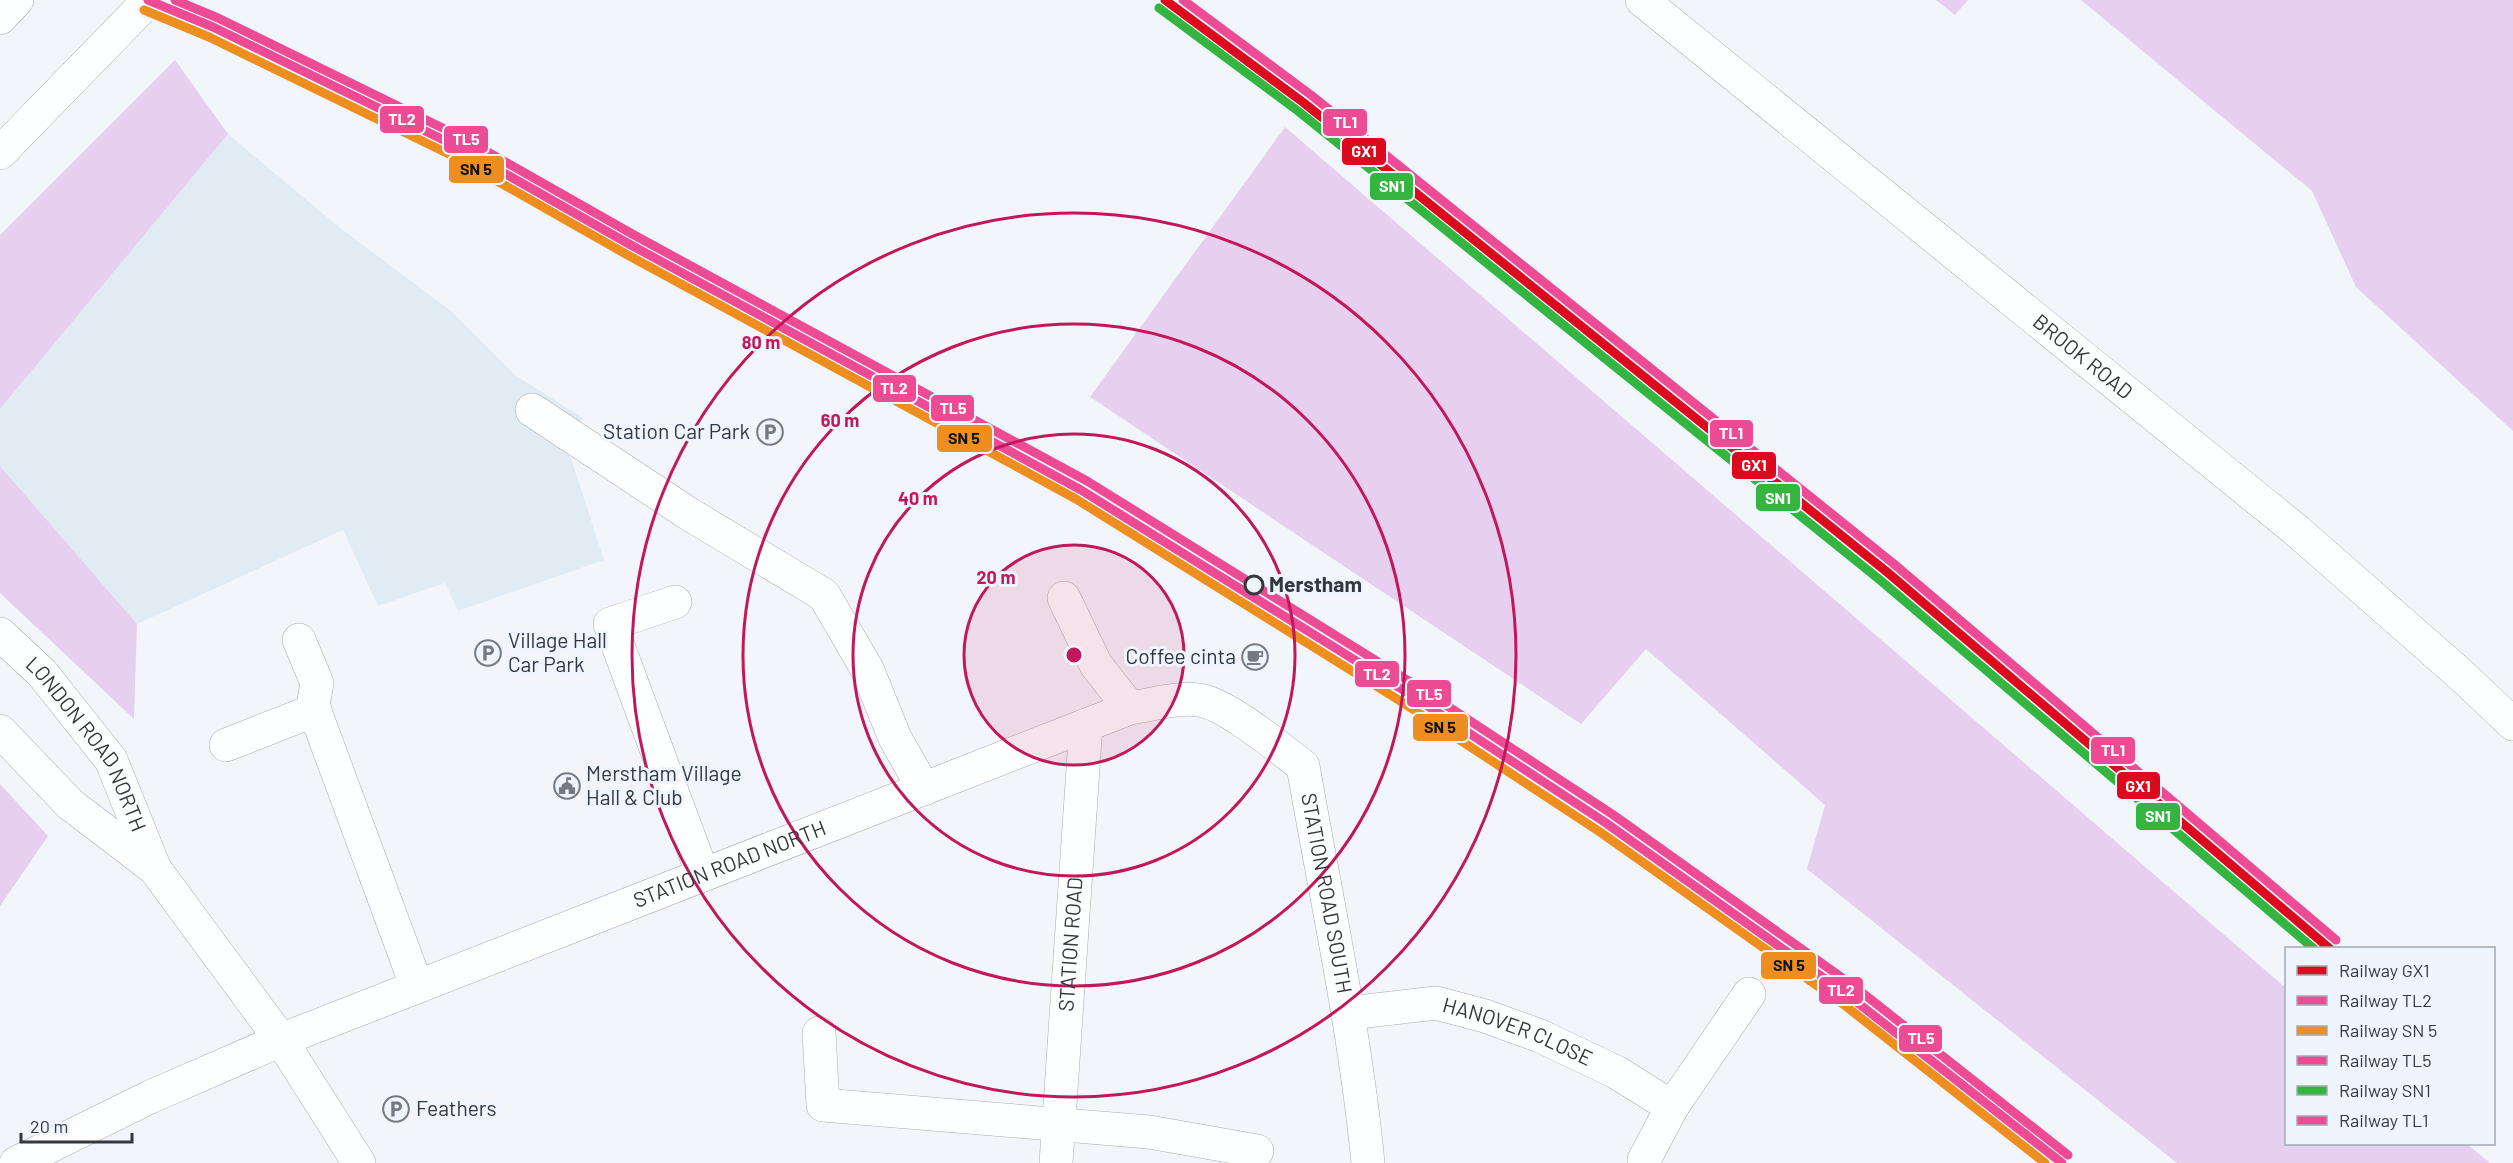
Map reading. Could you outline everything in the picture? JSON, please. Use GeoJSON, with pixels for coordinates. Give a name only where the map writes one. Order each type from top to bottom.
{"type":"FeatureCollection","features":[{"type":"Feature","properties":{"kind":"main road"},"geometry":{"type":"LineString","coordinates":[[0,18],[17,0]]}},
{"type":"Feature","properties":{"kind":"main road"},"geometry":{"type":"LineString","coordinates":[[0,153],[149,0]]}},
{"type":"Feature","properties":{"kind":"main road","name":"BROOK ROAD"},"geometry":{"type":"LineString","coordinates":[[1642,0],[2296,530],[2513,724]]}},
{"type":"Feature","properties":{"kind":"main road"},"geometry":{"type":"LineString","coordinates":[[532,410],[689,514],[824,595],[867,669],[896,738],[924,789]]}},
{"type":"Feature","properties":{"kind":"main road"},"geometry":{"type":"LineString","coordinates":[[1064,598],[1096,664],[1130,708]]}},
{"type":"Feature","properties":{"kind":"main road"},"geometry":{"type":"LineString","coordinates":[[675,602],[610,624],[703,875]]}},
{"type":"Feature","properties":{"kind":"main road","name":"LONDON ROAD NORTH"},"geometry":{"type":"LineString","coordinates":[[0,634],[42,673],[111,760],[155,869],[281,1040],[359,1163]]}},
{"type":"Feature","properties":{"kind":"main road"},"geometry":{"type":"LineString","coordinates":[[299,640],[317,683],[313,706],[417,987]]}},
{"type":"Feature","properties":{"kind":"main road","name":"STATION ROAD SOUTH"},"geometry":{"type":"LineString","coordinates":[[1180,701],[1199,700],[1217,707],[1260,734],[1303,766],[1349,1013],[1362,1098],[1368,1163]]}},
{"type":"Feature","properties":{"kind":"main road","name":"STATION ROAD NORTH"},"geometry":{"type":"LineString","coordinates":[[16,1163],[150,1097],[281,1040],[1130,708],[1180,701]]}},
{"type":"Feature","properties":{"kind":"main road"},"geometry":{"type":"LineString","coordinates":[[226,745],[315,710]]}},
{"type":"Feature","properties":{"kind":"main road","name":"STATION ROAD"},"geometry":{"type":"LineString","coordinates":[[1056,1163],[1086,725]]}},
{"type":"Feature","properties":{"kind":"main road","name":"LONDON ROAD NORTH"},"geometry":{"type":"LineString","coordinates":[[0,731],[70,804],[155,869]]}},
{"type":"Feature","properties":{"kind":"main road"},"geometry":{"type":"LineString","coordinates":[[1644,1160],[1672,1107],[1749,994]]}},
{"type":"Feature","properties":{"kind":"main road","name":"HANOVER CLOSE"},"geometry":{"type":"LineString","coordinates":[[1349,1013],[1437,1003],[1485,1016],[1540,1036],[1616,1072],[1672,1107]]}},
{"type":"Feature","properties":{"kind":"main road"},"geometry":{"type":"LineString","coordinates":[[819,1033],[822,1105],[1149,1132],[1257,1151]]}},
{"type":"Feature","properties":{"kind":"shaded area"},"geometry":{"type":"Polygon","coordinates":[[[1936,0],[1968,0],[1955,15],[1936,0]]]}},
{"type":"Feature","properties":{"kind":"shaded area"},"geometry":{"type":"Polygon","coordinates":[[[2081,0],[2513,0],[2513,431],[2356,287],[2312,191],[2081,0]]]}},
{"type":"Feature","properties":{"kind":"shaded area"},"geometry":{"type":"Polygon","coordinates":[[[175,60],[228,134],[0,409],[0,235],[175,60]]]}},
{"type":"Feature","properties":{"kind":"shaded area"},"geometry":{"type":"Polygon","coordinates":[[[1285,127],[2285,987],[2285,1145],[2468,1145],[2490,1163],[2177,1163],[1807,869],[1825,805],[1646,649],[1581,724],[1090,397],[1285,127]]]}},
{"type":"Feature","properties":{"kind":"shaded area"},"geometry":{"type":"Polygon","coordinates":[[[228,134],[339,227],[452,312],[515,375],[583,418],[566,443],[604,560],[458,611],[445,583],[378,606],[343,530],[137,624],[0,466],[0,409],[228,134]]]}},
{"type":"Feature","properties":{"kind":"shaded area"},"geometry":{"type":"Polygon","coordinates":[[[0,466],[137,624],[134,719],[0,593],[0,466]]]}},
{"type":"Feature","properties":{"kind":"shaded area"},"geometry":{"type":"Polygon","coordinates":[[[0,784],[48,836],[0,906],[0,784]]]}},
{"type":"Feature","properties":{"kind":"rail line","name":"TL2"},"geometry":{"type":"LineString","coordinates":[[148,0],[213,27],[460,148],[629,244],[1081,490],[1411,695],[1606,823],[1849,996],[2062,1163]]}},
{"type":"Feature","properties":{"kind":"rail line","name":"TL5"},"geometry":{"type":"LineString","coordinates":[[175,0],[218,18],[465,139],[634,235],[1087,481],[1417,686],[1612,814],[1855,987],[2068,1155]]}},
{"type":"Feature","properties":{"kind":"rail line","name":"GX1"},"geometry":{"type":"LineString","coordinates":[[1165,0],[1304,103],[1887,572],[2328,947]]}},
{"type":"Feature","properties":{"kind":"rail line","name":"TL1"},"geometry":{"type":"LineString","coordinates":[[1183,0],[1311,95],[1894,564],[2336,940]]}},
{"type":"Feature","properties":{"kind":"rail line","name":"SN1"},"geometry":{"type":"LineString","coordinates":[[1159,8],[1298,111],[1880,580],[2312,947]]}},
{"type":"Feature","properties":{"kind":"transit line"},"geometry":{"type":"LineString","coordinates":[[144,10],[209,37],[455,157],[624,253],[1076,499],[1405,704],[1600,832],[1843,1004],[2045,1163]]}},
{"type":"Feature","properties":{"kind":"place","name":"Station Car Park"},"geometry":{"type":"Point","coordinates":[770,432]}},
{"type":"Feature","properties":{"kind":"place","name":"Merstham"},"geometry":{"type":"Point","coordinates":[1254,585]}},
{"type":"Feature","properties":{"kind":"place","name":"Village Hall Car Park"},"geometry":{"type":"Point","coordinates":[488,653]}},
{"type":"Feature","properties":{"kind":"place","name":"Coffee cinta"},"geometry":{"type":"Point","coordinates":[1255,657]}},
{"type":"Feature","properties":{"kind":"place","name":"Merstham Village Hall & Club"},"geometry":{"type":"Point","coordinates":[567,786]}},
{"type":"Feature","properties":{"kind":"place","name":"Feathers"},"geometry":{"type":"Point","coordinates":[396,1109]}}]}
